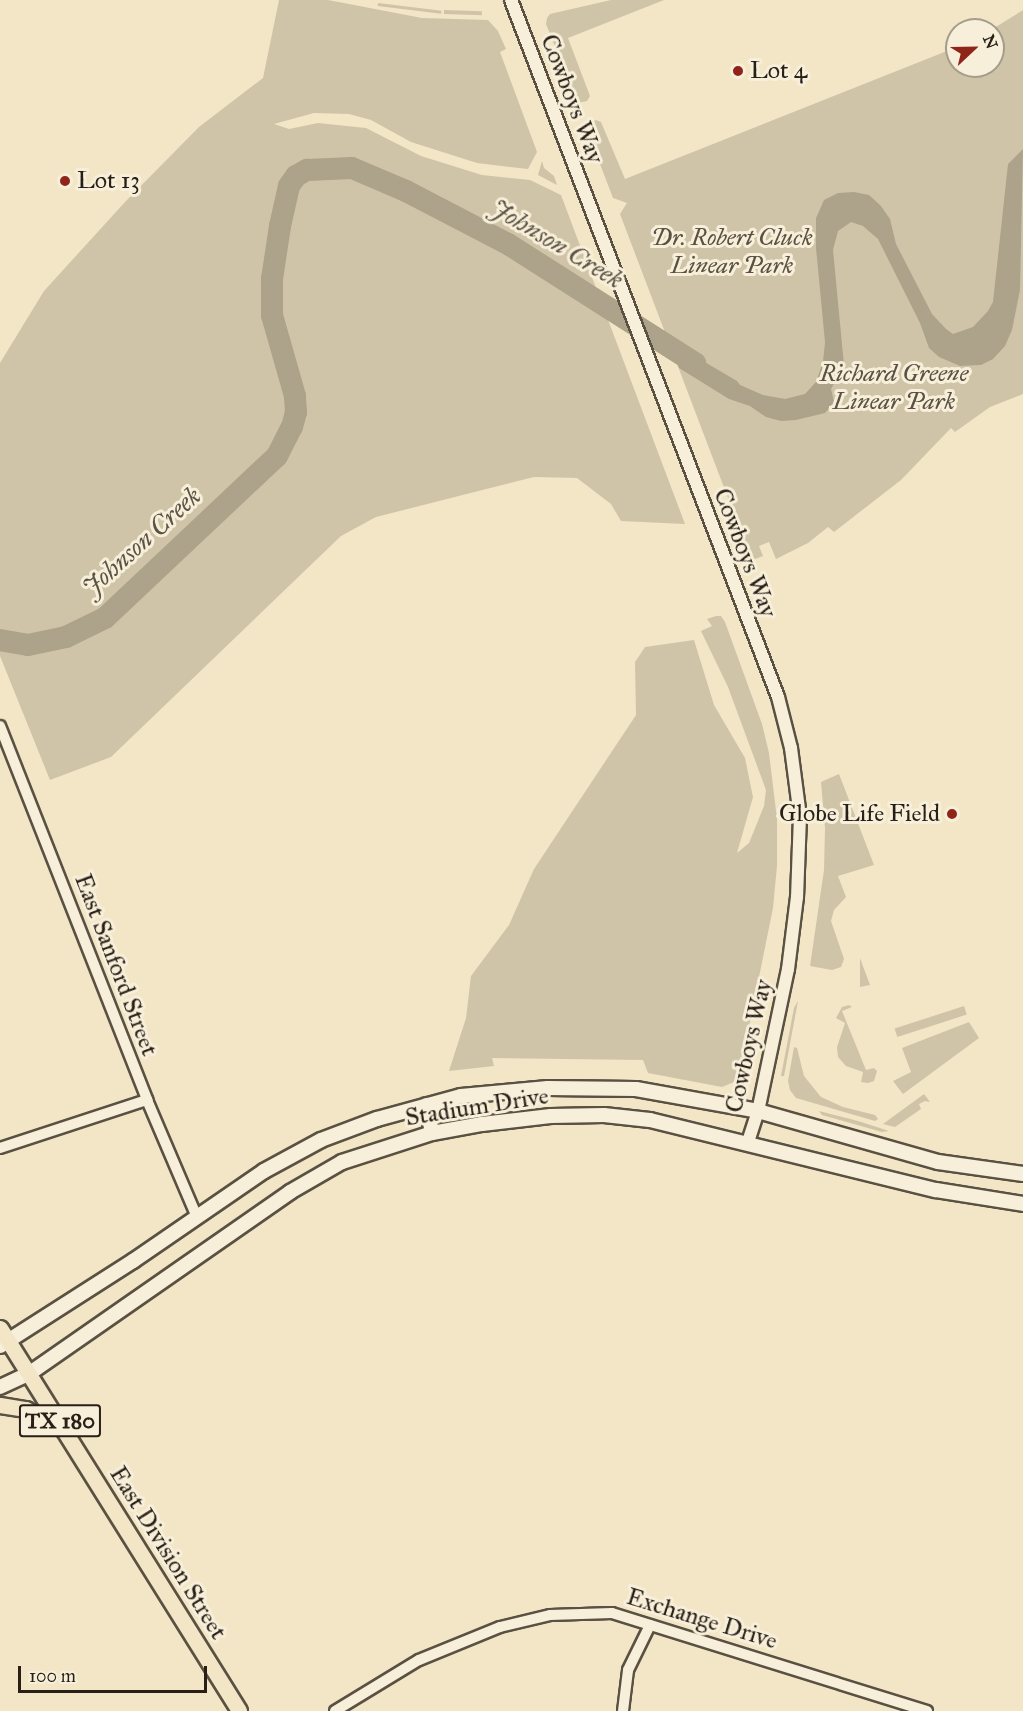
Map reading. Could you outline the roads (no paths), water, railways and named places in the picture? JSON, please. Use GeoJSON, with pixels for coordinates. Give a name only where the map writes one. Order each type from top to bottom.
{"type":"FeatureCollection","features":[{"type":"Feature","properties":{"kind":"main road","name":"Stadium Drive"},"geometry":{"type":"LineString","coordinates":[[3,1338],[197,1217],[264,1171],[321,1140],[377,1119],[461,1096],[548,1088],[636,1089],[758,1111],[938,1162],[1023,1174]]}},
{"type":"Feature","properties":{"kind":"main road"},"geometry":{"type":"LineString","coordinates":[[427,1106],[432,1133]]}},
{"type":"Feature","properties":{"kind":"main road","name":"Stadium Drive"},"geometry":{"type":"LineString","coordinates":[[0,1387],[30,1373],[290,1192],[342,1162],[432,1133],[551,1116],[604,1115],[660,1122],[936,1190],[1023,1204]]}},
{"type":"Feature","properties":{"kind":"main road","name":"East Division Street"},"geometry":{"type":"LineString","coordinates":[[3,1338],[30,1373],[239,1711]]}},
{"type":"Feature","properties":{"kind":"main road"},"geometry":{"type":"LineString","coordinates":[[0,1405],[26,1409],[65,1430]]}},
{"type":"Feature","properties":{"kind":"street","name":"Cowboys Way"},"geometry":{"type":"LineString","coordinates":[[511,0],[778,698],[791,748],[800,816],[800,860],[788,969],[758,1111],[747,1144]]}},
{"type":"Feature","properties":{"kind":"street","name":"East Sanford Street"},"geometry":{"type":"LineString","coordinates":[[0,726],[147,1100],[197,1217]]}},
{"type":"Feature","properties":{"kind":"street"},"geometry":{"type":"LineString","coordinates":[[0,1148],[147,1100]]}},
{"type":"Feature","properties":{"kind":"street","name":"Exchange Drive"},"geometry":{"type":"LineString","coordinates":[[335,1711],[419,1660],[500,1627],[550,1615],[612,1613],[927,1711]]}},
{"type":"Feature","properties":{"kind":"street"},"geometry":{"type":"LineString","coordinates":[[623,1711],[628,1670],[650,1625]]}},
{"type":"Feature","properties":{"kind":"waterway","name":"Johnson Creek"},"geometry":{"type":"LineString","coordinates":[[0,640],[28,645],[66,637],[105,618],[277,456],[292,427],[296,412],[295,396],[272,315],[272,279],[289,186],[296,176],[307,170],[352,168],[406,191],[508,244],[695,363]]}},
{"type":"Feature","properties":{"kind":"place","name":"Lot 4"},"geometry":{"type":"Point","coordinates":[738,71]}},
{"type":"Feature","properties":{"kind":"place","name":"Lot 13"},"geometry":{"type":"Point","coordinates":[65,181]}},
{"type":"Feature","properties":{"kind":"place","name":"Globe Life Field"},"geometry":{"type":"Point","coordinates":[952,814]}},
{"type":"Feature","properties":{"kind":"park label","name":"Dr. Robert Cluck Linear Park"},"geometry":{"type":"Point","coordinates":[732,252]}},
{"type":"Feature","properties":{"kind":"park label","name":"Richard Greene Linear Park"},"geometry":{"type":"Point","coordinates":[894,388]}}]}
